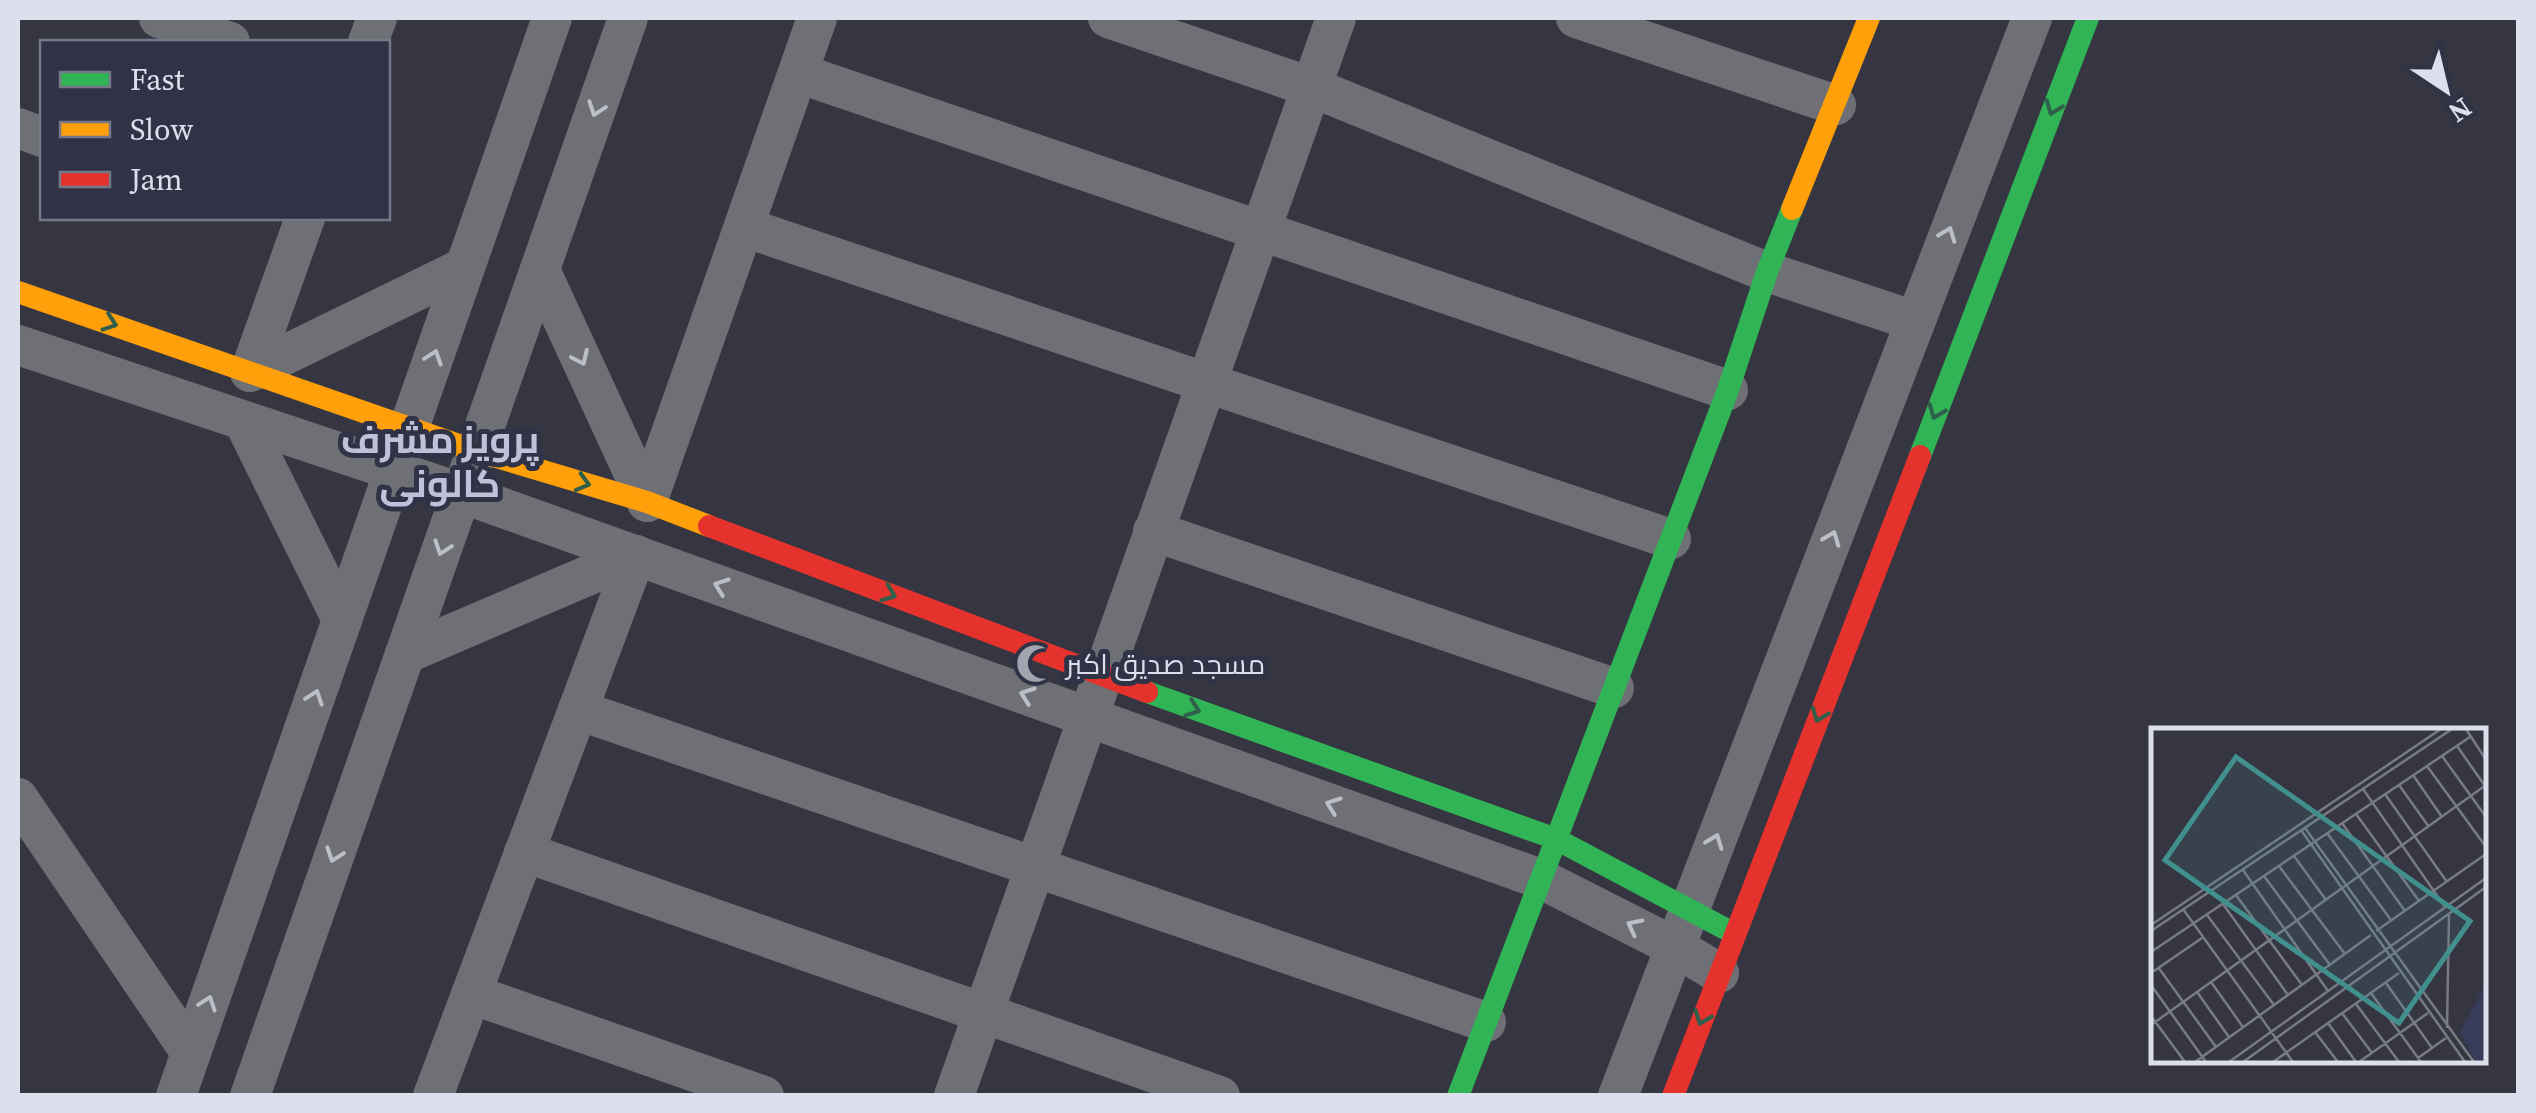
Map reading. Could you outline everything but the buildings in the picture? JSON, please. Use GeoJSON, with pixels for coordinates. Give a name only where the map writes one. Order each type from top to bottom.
{"type":"FeatureCollection","features":[{"type":"Feature","properties":{"kind":"street"},"geometry":{"type":"LineString","coordinates":[[159,18],[224,40]]}},
{"type":"Feature","properties":{"kind":"street"},"geometry":{"type":"LineString","coordinates":[[176,1096],[552,18]]}},
{"type":"Feature","properties":{"kind":"street"},"geometry":{"type":"LineString","coordinates":[[262,1092],[405,654],[628,18]]}},
{"type":"Feature","properties":{"kind":"street"},"geometry":{"type":"LineString","coordinates":[[647,502],[817,18]]}},
{"type":"Feature","properties":{"kind":"street"},"geometry":{"type":"LineString","coordinates":[[1108,18],[1311,87],[1767,272],[1915,321]]}},
{"type":"Feature","properties":{"kind":"street"},"geometry":{"type":"LineString","coordinates":[[954,1096],[1336,18]]}},
{"type":"Feature","properties":{"kind":"street"},"geometry":{"type":"LineString","coordinates":[[1576,18],[1836,105]]}},
{"type":"Feature","properties":{"kind":"street"},"geometry":{"type":"LineString","coordinates":[[1458,1096],[1728,390],[1767,272],[1869,18]]}},
{"type":"Feature","properties":{"kind":"street"},"geometry":{"type":"LineString","coordinates":[[1618,1096],[2032,18]]}},
{"type":"Feature","properties":{"kind":"street"},"geometry":{"type":"LineString","coordinates":[[1672,1096],[2088,18]]}},
{"type":"Feature","properties":{"kind":"street"},"geometry":{"type":"LineString","coordinates":[[798,73],[1728,390]]}},
{"type":"Feature","properties":{"kind":"street"},"geometry":{"type":"LineString","coordinates":[[250,372],[292,221]]}},
{"type":"Feature","properties":{"kind":"street"},"geometry":{"type":"LineString","coordinates":[[744,227],[1671,539]]}},
{"type":"Feature","properties":{"kind":"street"},"geometry":{"type":"LineString","coordinates":[[250,372],[465,267]]}},
{"type":"Feature","properties":{"kind":"street"},"geometry":{"type":"LineString","coordinates":[[540,270],[647,502]]}},
{"type":"Feature","properties":{"kind":"street"},"geometry":{"type":"LineString","coordinates":[[18,292],[476,452],[647,502],[1102,676],[1556,839],[1735,934]]}},
{"type":"Feature","properties":{"kind":"street"},"geometry":{"type":"LineString","coordinates":[[18,345],[461,494],[1541,879],[1720,973]]}},
{"type":"Feature","properties":{"kind":"street"},"geometry":{"type":"LineString","coordinates":[[244,422],[342,620]]}},
{"type":"Feature","properties":{"kind":"street"},"geometry":{"type":"LineString","coordinates":[[1153,531],[1614,688]]}},
{"type":"Feature","properties":{"kind":"street"},"geometry":{"type":"LineString","coordinates":[[405,654],[636,556]]}},
{"type":"Feature","properties":{"kind":"street"},"geometry":{"type":"LineString","coordinates":[[433,1096],[636,556]]}},
{"type":"Feature","properties":{"kind":"street"},"geometry":{"type":"LineString","coordinates":[[578,710],[1486,1022]]}},
{"type":"Feature","properties":{"kind":"street"},"geometry":{"type":"LineString","coordinates":[[18,798],[191,1052]]}},
{"type":"Feature","properties":{"kind":"street"},"geometry":{"type":"LineString","coordinates":[[524,852],[1220,1096]]}},
{"type":"Feature","properties":{"kind":"street"},"geometry":{"type":"LineString","coordinates":[[471,994],[764,1096]]}},
{"type":"Feature","properties":{"kind":"traffic: fast"},"geometry":{"type":"LineString","coordinates":[[1920,456],[2088,18]]}},
{"type":"Feature","properties":{"kind":"traffic: fast"},"geometry":{"type":"LineString","coordinates":[[1458,1096],[1728,390],[1792,209]]}},
{"type":"Feature","properties":{"kind":"traffic: fast"},"geometry":{"type":"LineString","coordinates":[[1147,692],[1556,839],[1735,934]]}},
{"type":"Feature","properties":{"kind":"traffic: slow"},"geometry":{"type":"LineString","coordinates":[[1792,209],[1869,18]]}},
{"type":"Feature","properties":{"kind":"traffic: slow"},"geometry":{"type":"LineString","coordinates":[[18,292],[476,451],[647,502],[709,526]]}},
{"type":"Feature","properties":{"kind":"traffic: jam"},"geometry":{"type":"LineString","coordinates":[[1673,1096],[1920,456]]}},
{"type":"Feature","properties":{"kind":"traffic: jam"},"geometry":{"type":"LineString","coordinates":[[709,526],[1147,692]]}},
{"type":"Feature","properties":{"kind":"place","name":"مسجد صدیق اکبر"},"geometry":{"type":"Point","coordinates":[1036,664]}},
{"type":"Feature","properties":{"kind":"district","name":"پرویز مشرف کالونی"},"geometry":{"type":"Point","coordinates":[440,462]}}]}
